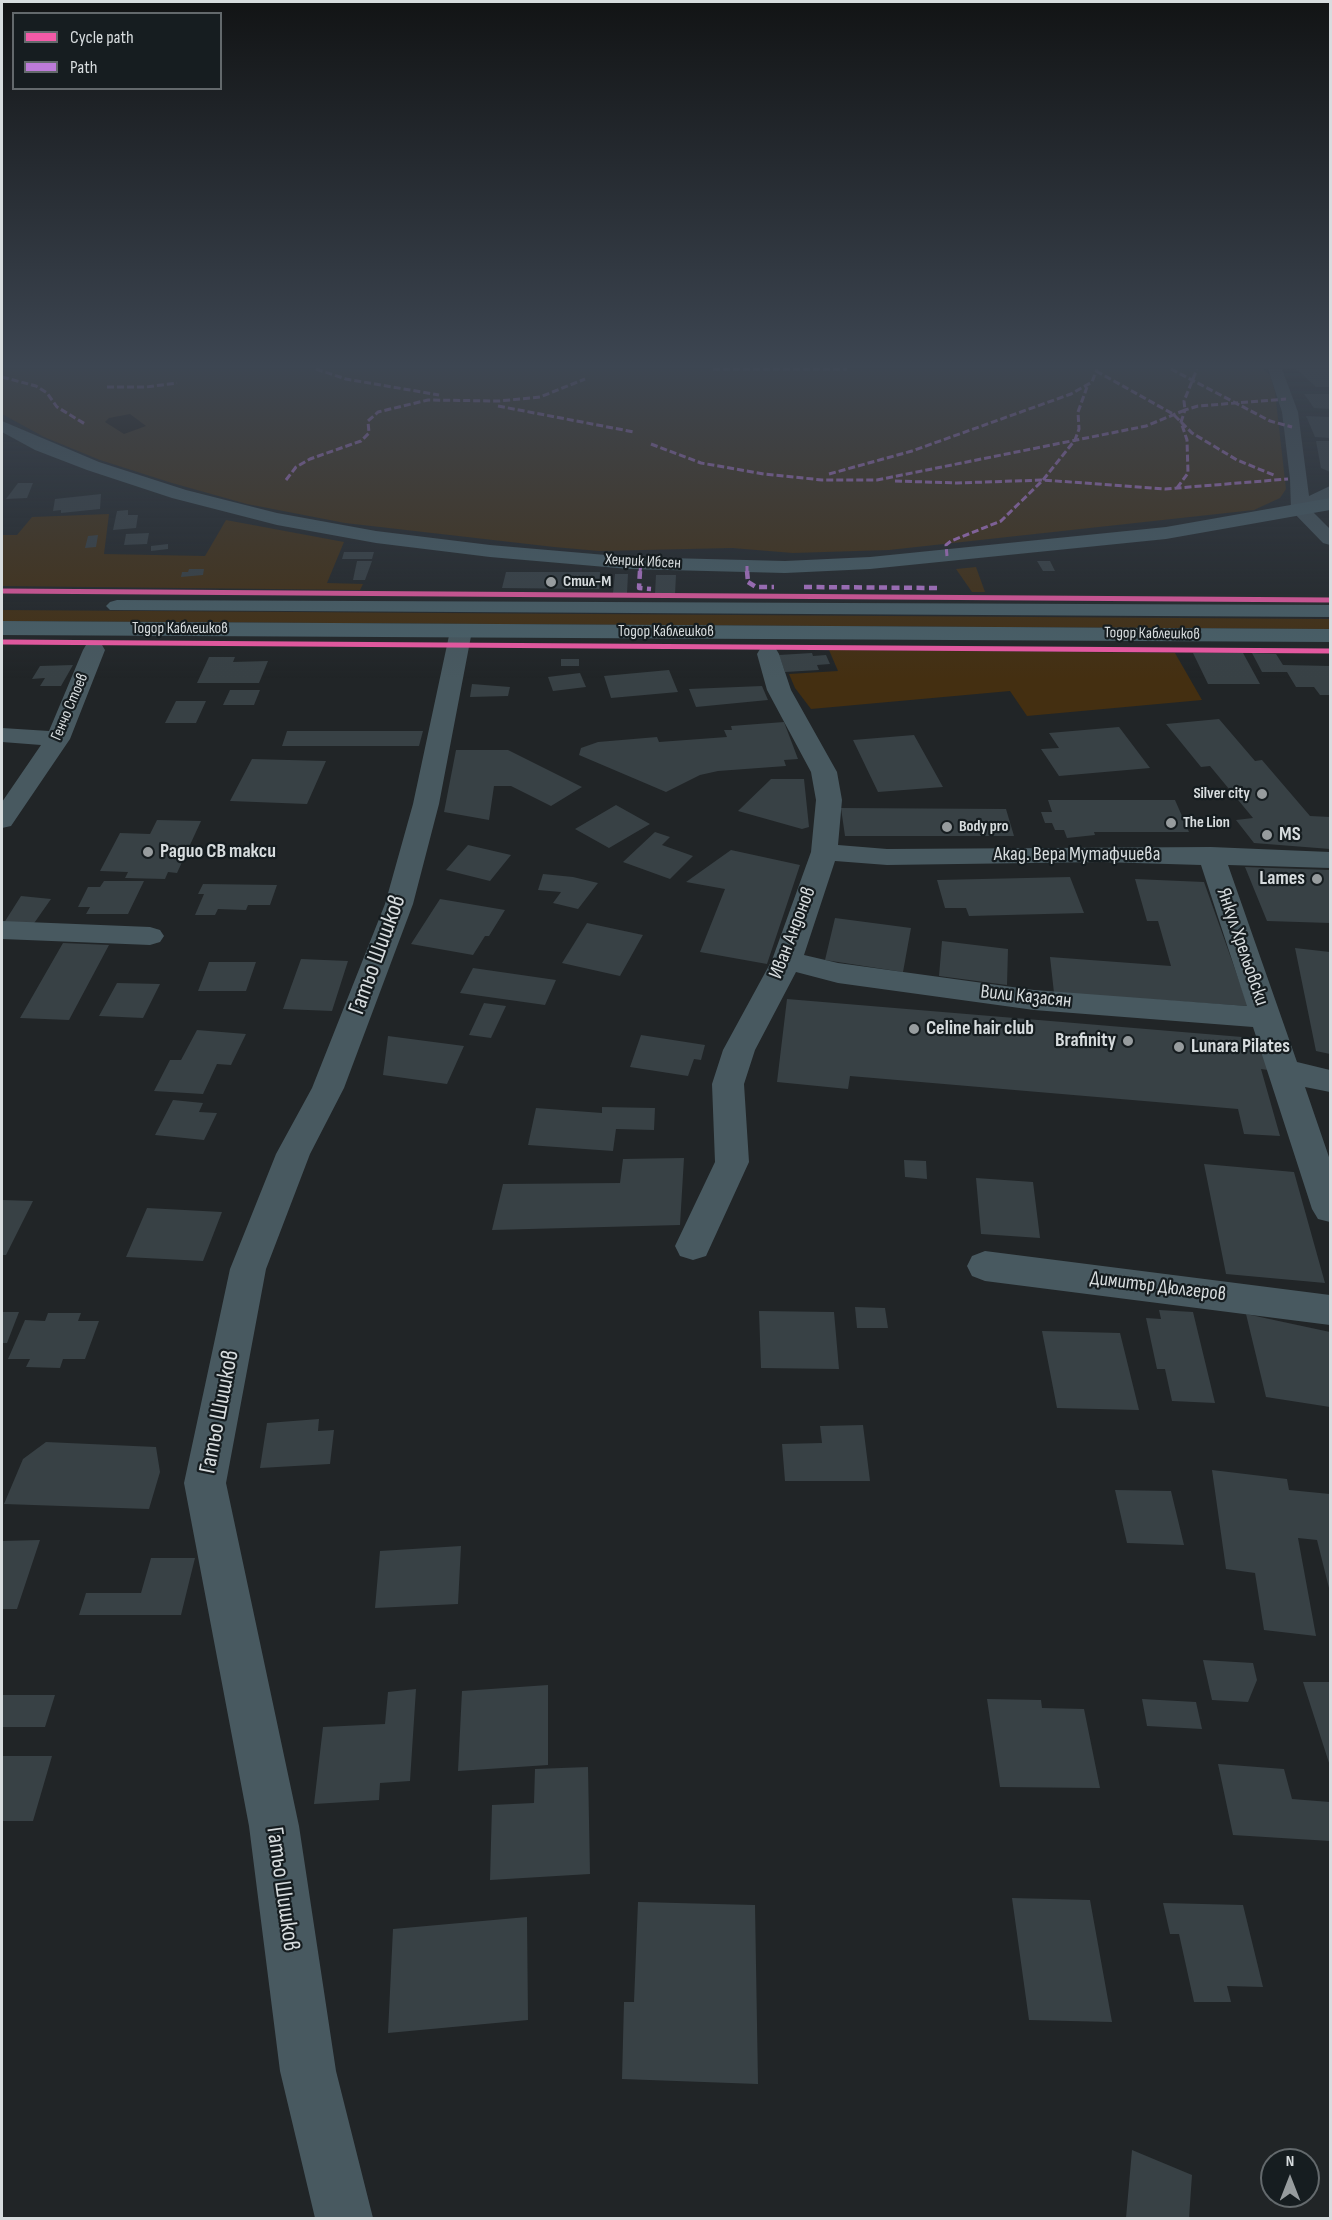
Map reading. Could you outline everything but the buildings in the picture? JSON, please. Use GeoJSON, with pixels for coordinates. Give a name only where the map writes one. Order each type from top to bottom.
{"type":"FeatureCollection","features":[{"type":"Feature","properties":{"kind":"main road","name":"Хенрик Ибсен"},"geometry":{"type":"LineString","coordinates":[[113,473],[179,494],[277,519],[376,537],[629,563],[785,567],[870,563],[1166,533],[1330,504]]}},
{"type":"Feature","properties":{"kind":"main road","name":"Тодор Каблешков"},"geometry":{"type":"LineString","coordinates":[[2,605],[1330,611]]}},
{"type":"Feature","properties":{"kind":"main road","name":"Тодор Каблешков"},"geometry":{"type":"LineString","coordinates":[[2,628],[1330,636]]}},
{"type":"Feature","properties":{"kind":"street"},"geometry":{"type":"LineString","coordinates":[[1298,473],[1300,510],[1330,539]]}},
{"type":"Feature","properties":{"kind":"street","name":"Хенрик Ибсен"},"geometry":{"type":"LineString","coordinates":[[1300,510],[1330,491]]}},
{"type":"Feature","properties":{"kind":"street","name":"Гатьо Шишков"},"geometry":{"type":"LineString","coordinates":[[344,2218],[308,2072],[274,1826],[205,1483],[248,1269],[293,1154],[328,1088],[399,903],[426,804],[461,631]]}},
{"type":"Feature","properties":{"kind":"street","name":"Генчо Стоев"},"geometry":{"type":"LineString","coordinates":[[2,820],[58,739],[94,650]]}},
{"type":"Feature","properties":{"kind":"street","name":"Иван Андонов"},"geometry":{"type":"LineString","coordinates":[[693,1246],[732,1162],[728,1084],[731,1073],[739,1050],[787,960],[824,852],[828,800],[824,772],[779,690],[768,654]]}},
{"type":"Feature","properties":{"kind":"street"},"geometry":{"type":"LineString","coordinates":[[2,735],[58,739]]}},
{"type":"Feature","properties":{"kind":"street","name":"Акад. Вера Мутафчиева"},"geometry":{"type":"LineString","coordinates":[[824,852],[887,857],[1090,854],[1211,855],[1330,860]]}},
{"type":"Feature","properties":{"kind":"street","name":"Янкул Хрельовски"},"geometry":{"type":"LineString","coordinates":[[1211,855],[1330,1209]]}},
{"type":"Feature","properties":{"kind":"street"},"geometry":{"type":"LineString","coordinates":[[2,930],[150,936]]}},
{"type":"Feature","properties":{"kind":"street","name":"Вили Казасян"},"geometry":{"type":"LineString","coordinates":[[787,960],[838,973],[1034,1000],[1267,1018]]}},
{"type":"Feature","properties":{"kind":"street"},"geometry":{"type":"LineString","coordinates":[[1285,1071],[1330,1081]]}},
{"type":"Feature","properties":{"kind":"street","name":"Димитър Дюлгеров"},"geometry":{"type":"LineString","coordinates":[[985,1266],[1330,1310]]}},
{"type":"Feature","properties":{"kind":"shaded area"},"geometry":{"type":"Polygon","coordinates":[[[139,473],[1284,473],[1286,489],[1280,498],[1254,510],[889,550],[793,553],[732,548],[599,551],[554,547],[345,523],[247,504],[139,473]]]}},
{"type":"Feature","properties":{"kind":"shaded area"},"geometry":{"type":"Polygon","coordinates":[[[109,514],[104,554],[205,556],[226,520],[344,542],[327,583],[363,584],[360,590],[2,586],[2,535],[17,535],[32,517],[109,514]]]}},
{"type":"Feature","properties":{"kind":"shaded area"},"geometry":{"type":"Polygon","coordinates":[[[976,567],[985,592],[972,592],[956,569],[976,567]]]}},
{"type":"Feature","properties":{"kind":"shaded area"},"geometry":{"type":"Polygon","coordinates":[[[2,610],[1330,619],[1330,629],[2,621],[2,610]]]}},
{"type":"Feature","properties":{"kind":"shaded area"},"geometry":{"type":"Polygon","coordinates":[[[829,650],[1175,653],[1202,700],[1027,716],[1010,691],[811,709],[795,688],[789,674],[838,671],[829,650]]]}},
{"type":"Feature","properties":{"kind":"marked path"},"geometry":{"type":"LineString","coordinates":[[286,480],[292,473]]}},
{"type":"Feature","properties":{"kind":"marked path"},"geometry":{"type":"LineString","coordinates":[[756,473],[822,480],[877,480],[914,473]]}},
{"type":"Feature","properties":{"kind":"marked path"},"geometry":{"type":"LineString","coordinates":[[829,474],[834,473]]}},
{"type":"Feature","properties":{"kind":"marked path"},"geometry":{"type":"LineString","coordinates":[[947,556],[946,545],[1001,521],[1049,473]]}},
{"type":"Feature","properties":{"kind":"marked path"},"geometry":{"type":"LineString","coordinates":[[1177,488],[1188,473]]}},
{"type":"Feature","properties":{"kind":"marked path"},"geometry":{"type":"LineString","coordinates":[[1268,473],[1276,476]]}},
{"type":"Feature","properties":{"kind":"marked path"},"geometry":{"type":"LineString","coordinates":[[895,481],[957,483],[1043,480],[1165,489],[1288,479]]}},
{"type":"Feature","properties":{"kind":"marked path"},"geometry":{"type":"LineString","coordinates":[[641,563],[639,588],[651,589]]}},
{"type":"Feature","properties":{"kind":"marked path"},"geometry":{"type":"LineString","coordinates":[[747,566],[748,582]]}},
{"type":"Feature","properties":{"kind":"marked path"},"geometry":{"type":"LineString","coordinates":[[748,582],[756,587],[774,587]]}},
{"type":"Feature","properties":{"kind":"marked path"},"geometry":{"type":"LineString","coordinates":[[804,587],[938,588]]}},
{"type":"Feature","properties":{"kind":"cycle path"},"geometry":{"type":"LineString","coordinates":[[2,591],[1330,600]]}},
{"type":"Feature","properties":{"kind":"cycle path"},"geometry":{"type":"LineString","coordinates":[[2,642],[1330,651]]}},
{"type":"Feature","properties":{"kind":"place","name":"Стил-М"},"geometry":{"type":"Point","coordinates":[551,582]}},
{"type":"Feature","properties":{"kind":"place","name":"Silver city"},"geometry":{"type":"Point","coordinates":[1262,794]}},
{"type":"Feature","properties":{"kind":"place","name":"The Lion"},"geometry":{"type":"Point","coordinates":[1171,823]}},
{"type":"Feature","properties":{"kind":"place","name":"Body pro"},"geometry":{"type":"Point","coordinates":[947,827]}},
{"type":"Feature","properties":{"kind":"place","name":"MS"},"geometry":{"type":"Point","coordinates":[1267,835]}},
{"type":"Feature","properties":{"kind":"place","name":"Радио СВ такси"},"geometry":{"type":"Point","coordinates":[148,852]}},
{"type":"Feature","properties":{"kind":"place","name":"Lames"},"geometry":{"type":"Point","coordinates":[1317,879]}},
{"type":"Feature","properties":{"kind":"place","name":"Celine hair club"},"geometry":{"type":"Point","coordinates":[914,1029]}},
{"type":"Feature","properties":{"kind":"place","name":"Brafinity"},"geometry":{"type":"Point","coordinates":[1128,1041]}},
{"type":"Feature","properties":{"kind":"place","name":"Lunara Pilates"},"geometry":{"type":"Point","coordinates":[1179,1047]}}]}
